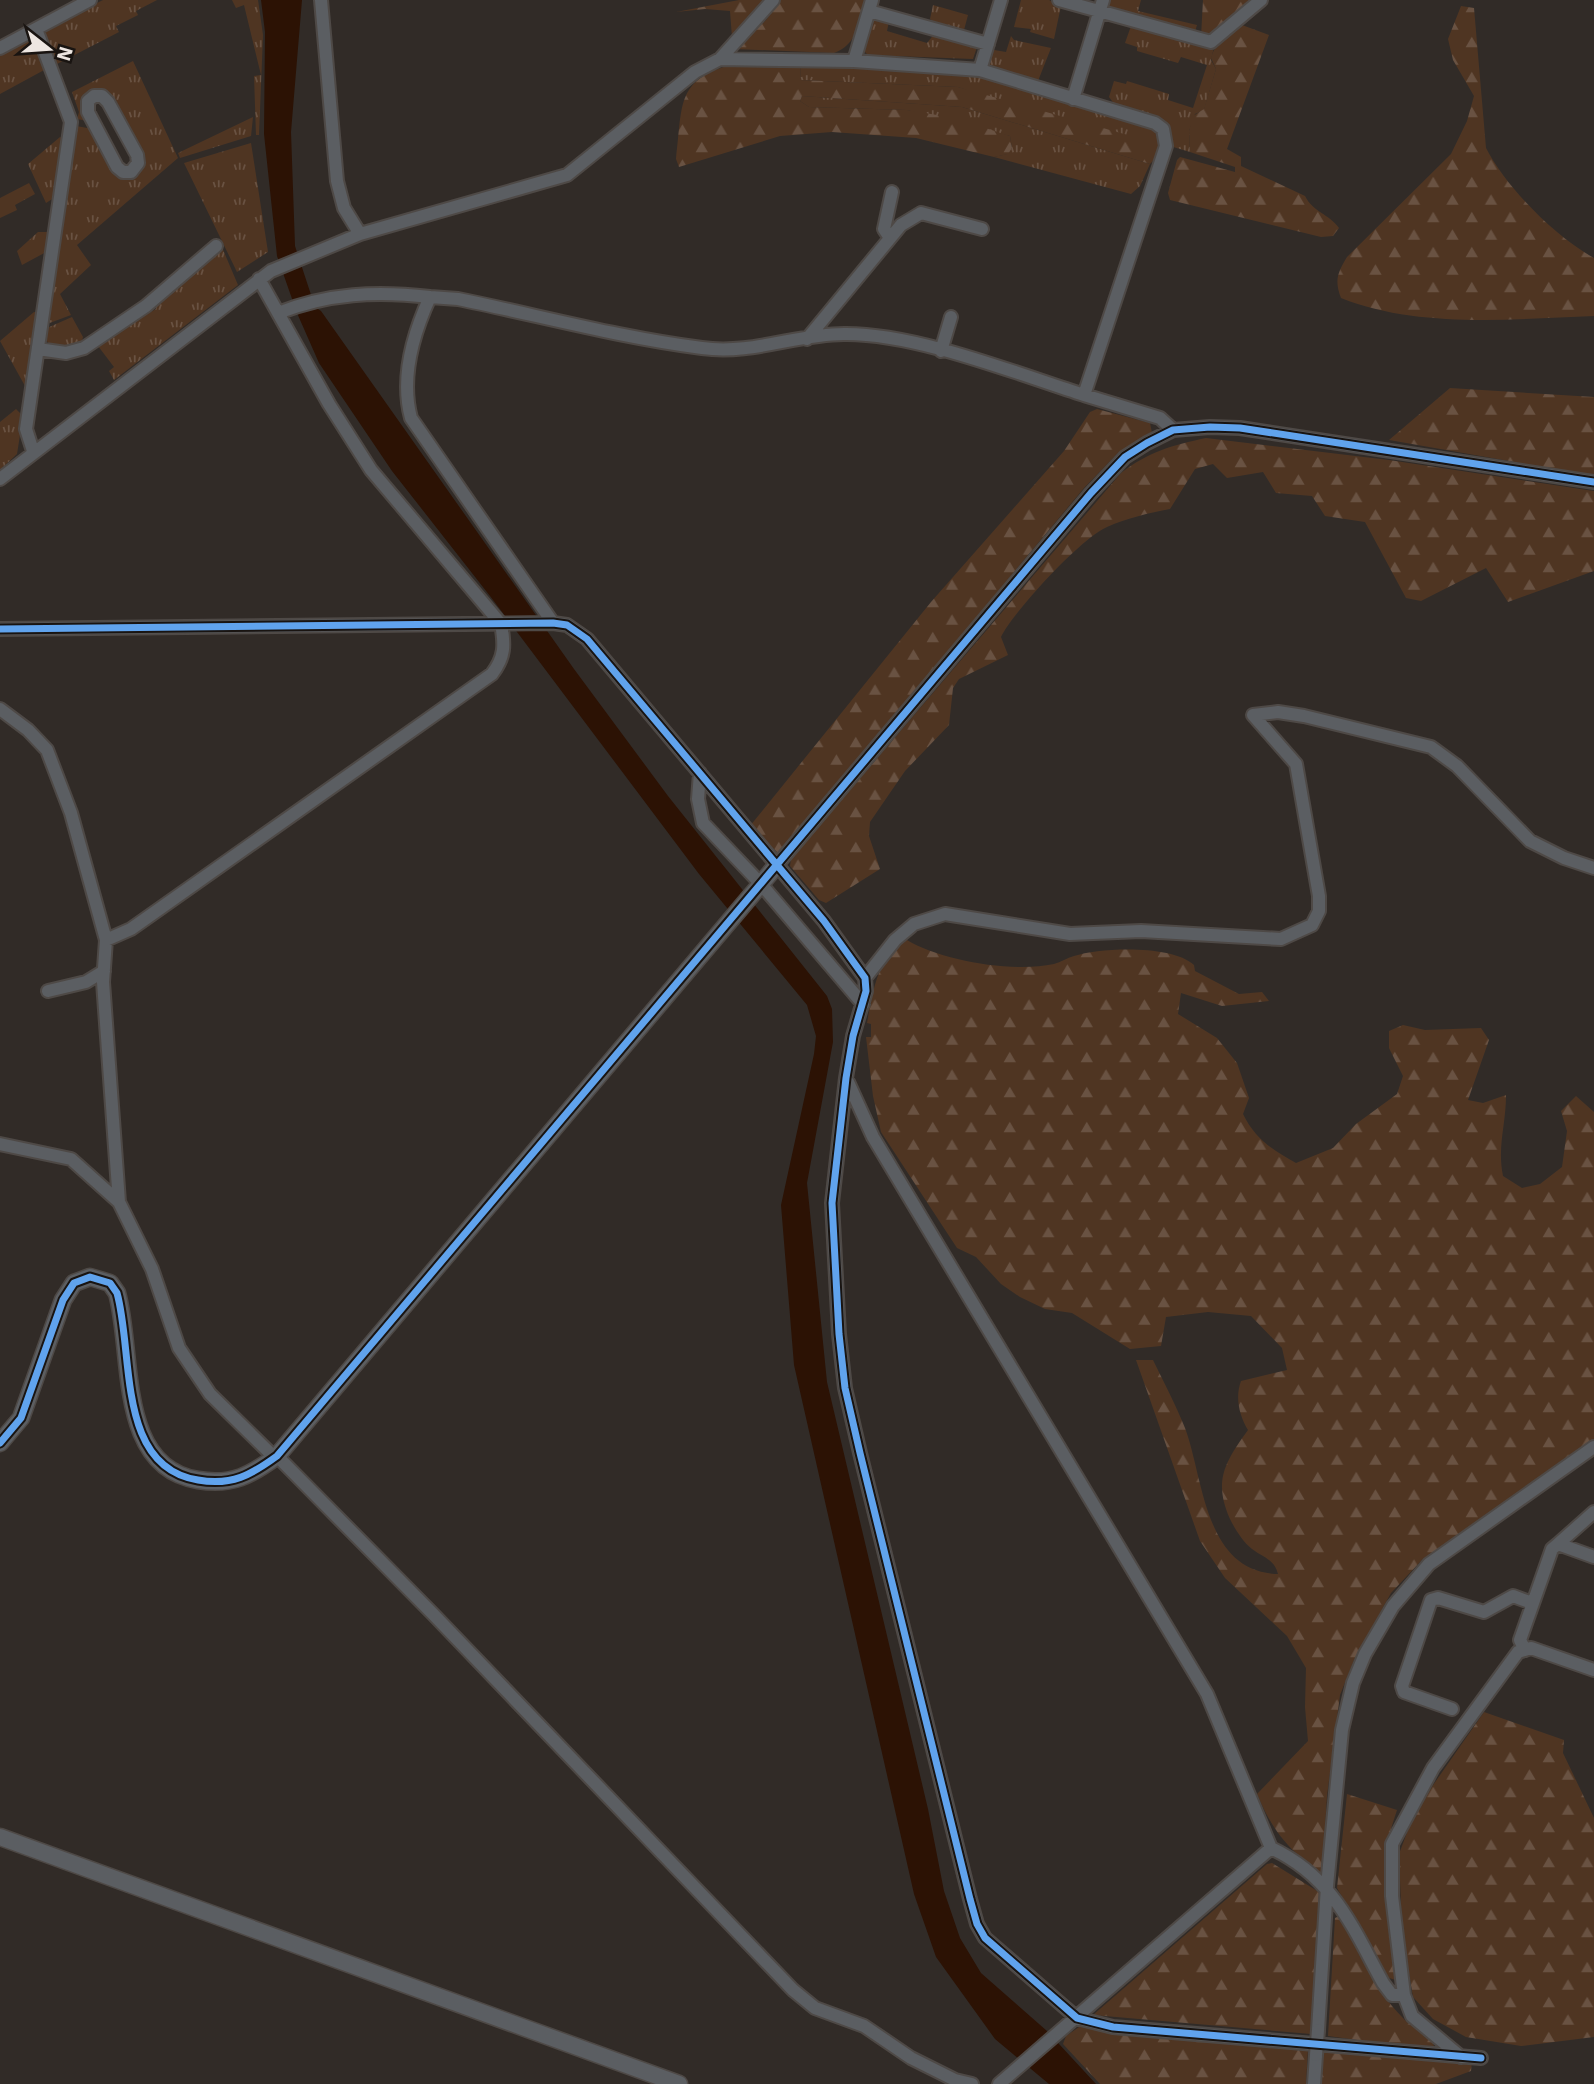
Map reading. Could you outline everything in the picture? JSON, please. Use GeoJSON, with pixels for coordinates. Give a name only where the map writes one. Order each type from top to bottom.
{"type":"FeatureCollection","features":[{"type":"Feature","properties":{"kind":"street"},"geometry":{"type":"LineString","coordinates":[[0,48],[90,0]]}},
{"type":"Feature","properties":{"kind":"street"},"geometry":{"type":"LineString","coordinates":[[321,0],[337,181],[344,208],[359,234]]}},
{"type":"Feature","properties":{"kind":"street"},"geometry":{"type":"LineString","coordinates":[[0,479],[271,271],[359,234],[567,175],[695,72],[720,59],[773,0]]}},
{"type":"Feature","properties":{"kind":"street"},"geometry":{"type":"LineString","coordinates":[[980,69],[1001,0]]}},
{"type":"Feature","properties":{"kind":"street"},"geometry":{"type":"LineString","coordinates":[[1059,0],[1101,6],[1211,42],[1261,0]]}},
{"type":"Feature","properties":{"kind":"street"},"geometry":{"type":"LineString","coordinates":[[854,61],[871,5],[988,44]]}},
{"type":"Feature","properties":{"kind":"street"},"geometry":{"type":"LineString","coordinates":[[1073,99],[1101,6]]}},
{"type":"Feature","properties":{"kind":"street"},"geometry":{"type":"LineString","coordinates":[[33,452],[26,429],[71,122],[36,29]]}},
{"type":"Feature","properties":{"kind":"street"},"geometry":{"type":"LineString","coordinates":[[720,59],[854,61],[980,69],[1155,123],[1163,129],[1166,136],[1160,166],[1084,395]]}},
{"type":"Feature","properties":{"kind":"street"},"geometry":{"type":"LineString","coordinates":[[98,96],[108,102],[137,155],[138,163],[134,170],[127,173],[120,170],[95,126],[87,104],[91,98],[98,96]]}},
{"type":"Feature","properties":{"kind":"street"},"geometry":{"type":"LineString","coordinates":[[71,122],[95,126]]}},
{"type":"Feature","properties":{"kind":"street"},"geometry":{"type":"LineString","coordinates":[[890,239],[884,229],[892,192]]}},
{"type":"Feature","properties":{"kind":"street"},"geometry":{"type":"LineString","coordinates":[[807,339],[901,225],[921,212],[982,229]]}},
{"type":"Feature","properties":{"kind":"street"},"geometry":{"type":"LineString","coordinates":[[38,349],[66,353],[83,348],[146,306],[216,246]]}},
{"type":"Feature","properties":{"kind":"street"},"geometry":{"type":"LineString","coordinates":[[106,940],[131,929],[492,674],[501,663],[505,647],[505,624],[371,470],[329,404],[259,279]]}},
{"type":"Feature","properties":{"kind":"street"},"geometry":{"type":"LineString","coordinates":[[278,313],[292,307],[354,293],[458,299],[704,349],[763,347],[845,334],[871,335],[941,351],[1160,418],[1173,430]]}},
{"type":"Feature","properties":{"kind":"street"},"geometry":{"type":"LineString","coordinates":[[430,297],[411,348],[406,384],[411,418],[548,623]]}},
{"type":"Feature","properties":{"kind":"street"},"geometry":{"type":"LineString","coordinates":[[941,351],[951,317]]}},
{"type":"Feature","properties":{"kind":"street"},"geometry":{"type":"LineString","coordinates":[[0,1443],[21,1418],[63,1300],[74,1283],[90,1276],[110,1283],[117,1293],[139,1432],[154,1455],[177,1473],[190,1479],[222,1482],[239,1480],[255,1473],[275,1456],[1091,493],[1125,457],[1173,430],[1240,428],[1594,482]]}},
{"type":"Feature","properties":{"kind":"street"},"geometry":{"type":"LineString","coordinates":[[0,629],[548,623],[567,625],[587,639],[824,920],[865,978]]}},
{"type":"Feature","properties":{"kind":"street"},"geometry":{"type":"LineString","coordinates":[[0,709],[28,730],[47,750],[71,813],[106,940],[104,971],[120,1202],[152,1269],[179,1348],[210,1394],[423,1604],[793,1990],[815,2008],[864,2026],[911,2058],[954,2080],[972,2084]]}},
{"type":"Feature","properties":{"kind":"street"},"geometry":{"type":"LineString","coordinates":[[1481,2058],[1113,2027],[1077,2018],[996,1950],[977,1924],[845,1388],[839,1334],[832,1203],[846,1078],[863,1004],[865,978],[895,940],[914,924],[946,914],[1070,934],[1142,931],[1267,939],[1281,939],[1312,925],[1319,911],[1319,895],[1296,764],[1253,715],[1278,712],[1304,716],[1431,747],[1457,766],[1530,841],[1564,858],[1594,868]]}},
{"type":"Feature","properties":{"kind":"street"},"geometry":{"type":"LineString","coordinates":[[700,773],[698,799],[703,823],[755,889],[863,1004]]}},
{"type":"Feature","properties":{"kind":"street"},"geometry":{"type":"LineString","coordinates":[[47,992],[86,982],[104,971]]}},
{"type":"Feature","properties":{"kind":"street"},"geometry":{"type":"LineString","coordinates":[[846,1078],[873,1137],[1207,1694],[1271,1848],[1290,1857],[1327,1886],[1383,1983],[1392,1995],[1404,1995]]}},
{"type":"Feature","properties":{"kind":"street"},"geometry":{"type":"LineString","coordinates":[[0,1144],[71,1159],[120,1202]]}},
{"type":"Feature","properties":{"kind":"street"},"geometry":{"type":"LineString","coordinates":[[89,1174],[103,1175],[117,1161]]}},
{"type":"Feature","properties":{"kind":"street"},"geometry":{"type":"LineString","coordinates":[[1314,2084],[1327,1886],[1346,1704],[1376,1632],[1393,1606],[1429,1564],[1594,1447]]}},
{"type":"Feature","properties":{"kind":"street"},"geometry":{"type":"LineString","coordinates":[[1525,1650],[1520,1640],[1548,1557],[1558,1544],[1594,1513]]}},
{"type":"Feature","properties":{"kind":"street"},"geometry":{"type":"LineString","coordinates":[[1558,1544],[1594,1557]]}},
{"type":"Feature","properties":{"kind":"street"},"geometry":{"type":"LineString","coordinates":[[1452,1709],[1404,1692],[1402,1686],[1431,1600],[1438,1598],[1484,1612],[1513,1596],[1532,1603]]}},
{"type":"Feature","properties":{"kind":"street"},"geometry":{"type":"LineString","coordinates":[[1461,2057],[1412,2016],[1404,1995],[1391,1896],[1392,1844],[1433,1768],[1518,1652],[1531,1648],[1594,1670]]}},
{"type":"Feature","properties":{"kind":"street"},"geometry":{"type":"LineString","coordinates":[[0,1837],[679,2084]]}},
{"type":"Feature","properties":{"kind":"street"},"geometry":{"type":"LineString","coordinates":[[999,2084],[1271,1848]]}},
{"type":"Feature","properties":{"kind":"green space"},"geometry":{"type":"Polygon","coordinates":[[[103,0],[157,0],[136,11],[138,15],[116,26],[119,32],[57,64],[41,31],[103,0]]]}},
{"type":"Feature","properties":{"kind":"green space"},"geometry":{"type":"Polygon","coordinates":[[[232,0],[258,0],[263,35],[259,135],[256,135],[254,76],[261,75],[244,5],[236,8],[232,0]]]}},
{"type":"Feature","properties":{"kind":"green space"},"geometry":{"type":"Polygon","coordinates":[[[739,0],[767,0],[732,37],[730,11],[705,9],[676,12],[739,0]]]}},
{"type":"Feature","properties":{"kind":"green space"},"geometry":{"type":"Polygon","coordinates":[[[781,0],[866,0],[853,38],[834,53],[734,49],[766,20],[781,0]]]}},
{"type":"Feature","properties":{"kind":"green space"},"geometry":{"type":"Polygon","coordinates":[[[1021,0],[1049,0],[1061,6],[1054,39],[1030,32],[1031,29],[1014,27],[1021,0]]]}},
{"type":"Feature","properties":{"kind":"green space"},"geometry":{"type":"Polygon","coordinates":[[[1105,0],[1141,0],[1138,11],[1197,25],[1194,35],[1106,8],[1105,0]]]}},
{"type":"Feature","properties":{"kind":"green space"},"geometry":{"type":"Polygon","coordinates":[[[1203,0],[1254,0],[1213,33],[1201,37],[1203,0]]]}},
{"type":"Feature","properties":{"kind":"green space"},"geometry":{"type":"Polygon","coordinates":[[[933,5],[968,15],[964,30],[934,23],[930,19],[933,5]]]}},
{"type":"Feature","properties":{"kind":"green space"},"geometry":{"type":"Polygon","coordinates":[[[1461,6],[1474,8],[1486,148],[1506,179],[1533,210],[1563,237],[1594,258],[1594,316],[1498,320],[1434,318],[1371,308],[1341,298],[1338,276],[1347,257],[1451,154],[1467,121],[1474,96],[1453,60],[1448,39],[1461,6]]]}},
{"type":"Feature","properties":{"kind":"green space"},"geometry":{"type":"Polygon","coordinates":[[[872,16],[889,21],[887,31],[927,43],[935,33],[977,47],[973,59],[868,55],[863,50],[872,16]]]}},
{"type":"Feature","properties":{"kind":"green space"},"geometry":{"type":"Polygon","coordinates":[[[1242,25],[1269,35],[1227,149],[1241,157],[1241,166],[1305,196],[1312,206],[1339,228],[1333,236],[1321,237],[1170,200],[1168,193],[1180,157],[1235,172],[1235,167],[1190,152],[1189,131],[1193,116],[1204,109],[1216,69],[1211,58],[1213,52],[1223,38],[1242,25]]]}},
{"type":"Feature","properties":{"kind":"green space"},"geometry":{"type":"Polygon","coordinates":[[[1131,26],[1214,47],[1211,60],[1216,69],[1204,110],[1195,114],[1189,131],[1190,152],[1170,146],[1167,127],[1115,105],[1109,97],[1114,81],[1126,84],[1127,81],[1169,94],[1168,100],[1193,108],[1207,65],[1181,57],[1178,63],[1137,51],[1137,47],[1125,43],[1131,26]]]}},
{"type":"Feature","properties":{"kind":"green space"},"geometry":{"type":"Polygon","coordinates":[[[1011,36],[1014,40],[1051,48],[1038,81],[988,67],[994,50],[1006,52],[1011,36]]]}},
{"type":"Feature","properties":{"kind":"green space"},"geometry":{"type":"Polygon","coordinates":[[[26,39],[32,41],[46,69],[0,94],[0,53],[26,39]]]}},
{"type":"Feature","properties":{"kind":"green space"},"geometry":{"type":"Polygon","coordinates":[[[133,61],[178,158],[77,245],[91,265],[60,294],[71,315],[47,324],[76,126],[93,129],[113,167],[140,167],[96,92],[88,121],[77,119],[79,112],[72,92],[133,61]]]}},
{"type":"Feature","properties":{"kind":"green space"},"geometry":{"type":"Polygon","coordinates":[[[738,63],[801,64],[800,80],[958,87],[1149,141],[1157,157],[1150,164],[962,107],[802,96],[800,101],[809,107],[907,110],[955,118],[1010,136],[1012,148],[1008,154],[994,157],[916,138],[832,132],[780,136],[679,167],[676,159],[686,96],[703,76],[738,63]]]}},
{"type":"Feature","properties":{"kind":"green space"},"geometry":{"type":"Polygon","coordinates":[[[801,64],[960,70],[1157,128],[1161,140],[1157,157],[958,87],[800,80],[801,64]]]}},
{"type":"Feature","properties":{"kind":"green space"},"geometry":{"type":"Polygon","coordinates":[[[802,96],[962,107],[1150,164],[1140,186],[1131,194],[994,157],[1007,154],[1012,148],[1010,136],[907,110],[809,107],[800,101],[802,96]]]}},
{"type":"Feature","properties":{"kind":"green space"},"geometry":{"type":"Polygon","coordinates":[[[253,117],[251,136],[180,158],[178,153],[253,117]]]}},
{"type":"Feature","properties":{"kind":"green space"},"geometry":{"type":"Polygon","coordinates":[[[60,137],[65,140],[57,196],[46,203],[28,164],[60,137]]]}},
{"type":"Feature","properties":{"kind":"green space"},"geometry":{"type":"Polygon","coordinates":[[[251,143],[268,252],[237,272],[184,163],[251,143]]]}},
{"type":"Feature","properties":{"kind":"green space"},"geometry":{"type":"Polygon","coordinates":[[[29,183],[35,194],[15,205],[17,210],[0,218],[0,198],[29,183]]]}},
{"type":"Feature","properties":{"kind":"green space"},"geometry":{"type":"Polygon","coordinates":[[[38,232],[52,232],[48,251],[22,265],[17,251],[38,232]]]}},
{"type":"Feature","properties":{"kind":"green space"},"geometry":{"type":"Polygon","coordinates":[[[221,245],[238,285],[114,380],[109,371],[114,367],[98,346],[100,341],[156,309],[155,305],[221,245]]]}},
{"type":"Feature","properties":{"kind":"green space"},"geometry":{"type":"Polygon","coordinates":[[[34,312],[38,312],[28,386],[25,386],[0,341],[34,312]]]}},
{"type":"Feature","properties":{"kind":"green space"},"geometry":{"type":"Polygon","coordinates":[[[72,317],[83,337],[81,344],[71,349],[51,346],[46,340],[47,328],[72,317]]]}},
{"type":"Feature","properties":{"kind":"green space"},"geometry":{"type":"Polygon","coordinates":[[[1450,388],[1594,397],[1594,476],[1389,440],[1450,388]]]}},
{"type":"Feature","properties":{"kind":"green space"},"geometry":{"type":"Polygon","coordinates":[[[16,409],[23,416],[17,454],[0,470],[0,422],[16,409]]]}},
{"type":"Feature","properties":{"kind":"green space"},"geometry":{"type":"Polygon","coordinates":[[[1097,409],[1150,423],[1152,433],[1117,454],[1084,488],[779,854],[750,826],[931,602],[1064,451],[1090,412],[1097,409]]]}},
{"type":"Feature","properties":{"kind":"green space"},"geometry":{"type":"Polygon","coordinates":[[[1206,438],[1389,460],[1594,491],[1594,571],[1508,602],[1486,568],[1421,601],[1406,598],[1365,522],[1325,516],[1312,496],[1276,493],[1263,472],[1227,478],[1213,464],[1195,469],[1170,509],[1107,527],[1082,545],[1033,594],[1001,637],[1008,655],[959,679],[953,688],[949,725],[905,771],[870,822],[869,836],[880,869],[826,903],[819,900],[790,866],[791,859],[1121,473],[1161,450],[1206,438]]]}},
{"type":"Feature","properties":{"kind":"green space"},"geometry":{"type":"Polygon","coordinates":[[[907,940],[958,959],[1019,967],[1054,964],[1074,956],[1102,951],[1154,951],[1184,959],[1194,965],[1195,971],[1239,994],[1262,992],[1269,1001],[1222,1006],[1181,993],[1178,1014],[1217,1038],[1237,1063],[1249,1098],[1243,1114],[1248,1123],[1265,1143],[1296,1163],[1333,1148],[1356,1124],[1397,1094],[1403,1076],[1389,1048],[1389,1031],[1403,1025],[1425,1030],[1481,1028],[1489,1040],[1468,1100],[1483,1103],[1506,1095],[1501,1165],[1503,1176],[1522,1188],[1540,1184],[1562,1167],[1567,1131],[1561,1111],[1576,1096],[1594,1112],[1594,1439],[1422,1560],[1391,1593],[1354,1660],[1340,1695],[1327,1796],[1322,1876],[1284,1840],[1257,1794],[1308,1741],[1306,1668],[1287,1636],[1225,1578],[1200,1541],[1136,1360],[1153,1360],[1174,1402],[1185,1428],[1203,1496],[1221,1540],[1235,1558],[1254,1569],[1278,1574],[1271,1562],[1249,1546],[1237,1531],[1225,1506],[1222,1483],[1228,1462],[1248,1430],[1239,1406],[1241,1381],[1287,1370],[1282,1348],[1251,1316],[1208,1312],[1166,1317],[1161,1346],[1130,1349],[1072,1313],[1045,1309],[1020,1297],[1001,1284],[976,1257],[957,1248],[881,1132],[873,1096],[866,1037],[871,1037],[871,1024],[867,1023],[872,999],[883,965],[897,947],[907,940]]]}},
{"type":"Feature","properties":{"kind":"green space"},"geometry":{"type":"Polygon","coordinates":[[[1484,1712],[1564,1740],[1563,1753],[1594,1818],[1594,2037],[1521,2046],[1466,2037],[1433,2019],[1413,1997],[1402,1932],[1399,1854],[1415,1811],[1484,1712]]]}},
{"type":"Feature","properties":{"kind":"green space"},"geometry":{"type":"Polygon","coordinates":[[[1347,1794],[1397,1810],[1386,1844],[1385,1861],[1396,1980],[1389,1978],[1337,1888],[1347,1794]]]}},
{"type":"Feature","properties":{"kind":"green space"},"geometry":{"type":"Polygon","coordinates":[[[1272,1863],[1319,1892],[1311,2034],[1093,2015],[1267,1864],[1272,1863]]]}},
{"type":"Feature","properties":{"kind":"green space"},"geometry":{"type":"Polygon","coordinates":[[[1339,1916],[1384,1995],[1407,2022],[1430,2038],[1434,2046],[1423,2049],[1328,2036],[1335,1918],[1339,1916]]]}},
{"type":"Feature","properties":{"kind":"green space"},"geometry":{"type":"Polygon","coordinates":[[[1082,2025],[1308,2049],[1306,2084],[1100,2084],[1063,2044],[1066,2036],[1082,2025]]]}},
{"type":"Feature","properties":{"kind":"green space"},"geometry":{"type":"Polygon","coordinates":[[[1324,2049],[1472,2061],[1471,2071],[1436,2084],[1320,2084],[1324,2049]]]}},
{"type":"Feature","properties":{"kind":"shaded area"},"geometry":{"type":"Polygon","coordinates":[[[261,0],[302,0],[291,132],[295,246],[315,307],[321,311],[574,669],[668,796],[827,996],[832,1009],[833,1042],[807,1183],[827,1382],[928,1809],[944,1891],[960,1938],[981,1973],[1047,2031],[1096,2084],[1049,2084],[995,2039],[936,1957],[914,1894],[794,1365],[781,1205],[814,1054],[816,1036],[807,1005],[699,874],[490,596],[392,471],[319,363],[297,313],[277,256],[264,134],[265,32],[261,0]]]}},
{"type":"Feature","properties":{"kind":"cycle path"},"geometry":{"type":"LineString","coordinates":[[0,1443],[21,1418],[63,1300],[74,1283],[90,1277],[110,1283],[117,1293],[133,1404],[141,1431],[153,1454],[172,1471],[210,1481],[240,1477],[277,1456],[1091,493],[1125,457],[1147,443],[1173,430],[1240,428],[1594,482]]}},
{"type":"Feature","properties":{"kind":"cycle path"},"geometry":{"type":"LineString","coordinates":[[0,629],[553,623],[567,625],[587,639],[824,921],[865,978],[866,991],[853,1036],[846,1078],[832,1203],[839,1334],[845,1388],[970,1899],[977,1924],[985,1938],[1077,2018],[1113,2027],[1481,2058]]}}]}
